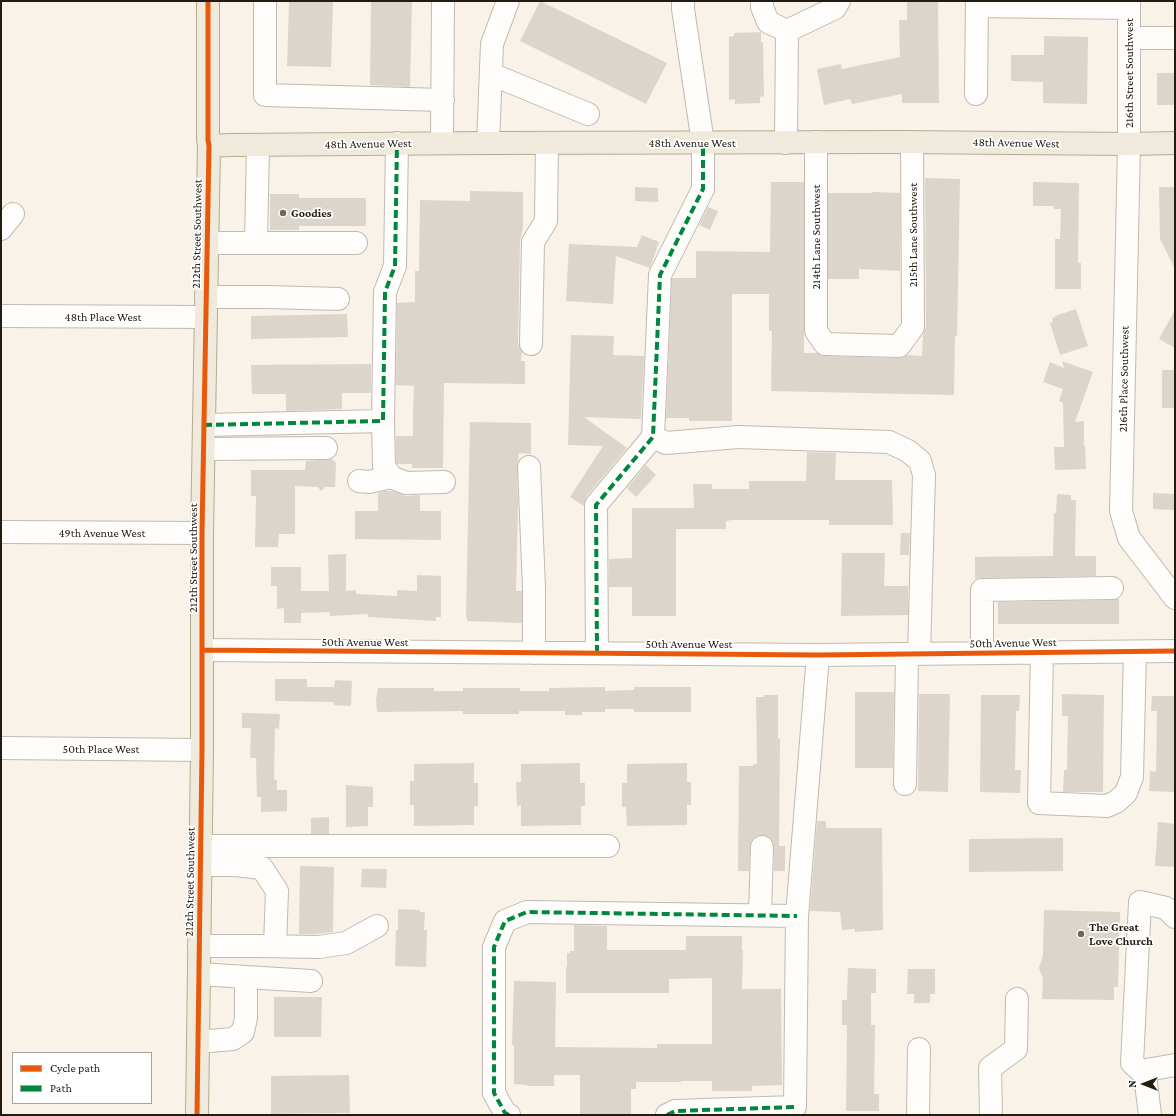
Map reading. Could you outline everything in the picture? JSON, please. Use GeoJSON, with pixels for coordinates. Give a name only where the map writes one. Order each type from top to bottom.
{"type":"FeatureCollection","features":[{"type":"Feature","properties":{"kind":"main road","name":"212th Street Southwest"},"geometry":{"type":"LineString","coordinates":[[197,1115],[202,750],[202,534],[209,146],[208,1]]}},
{"type":"Feature","properties":{"kind":"main road","name":"48th Avenue West"},"geometry":{"type":"LineString","coordinates":[[209,146],[396,143],[1175,143]]}},
{"type":"Feature","properties":{"kind":"street"},"geometry":{"type":"LineString","coordinates":[[265,1],[265,95],[443,100]]}},
{"type":"Feature","properties":{"kind":"street"},"geometry":{"type":"LineString","coordinates":[[442,143],[443,1]]}},
{"type":"Feature","properties":{"kind":"street"},"geometry":{"type":"LineString","coordinates":[[488,143],[492,44],[508,1]]}},
{"type":"Feature","properties":{"kind":"street"},"geometry":{"type":"LineString","coordinates":[[597,653],[596,505],[653,437],[660,275],[703,189],[703,143],[683,1]]}},
{"type":"Feature","properties":{"kind":"street"},"geometry":{"type":"LineString","coordinates":[[762,1],[762,7],[768,22],[787,30],[835,8],[839,1]]}},
{"type":"Feature","properties":{"kind":"street"},"geometry":{"type":"LineString","coordinates":[[976,94],[977,3],[1129,5]]}},
{"type":"Feature","properties":{"kind":"street","name":"216th Street Southwest"},"geometry":{"type":"LineString","coordinates":[[1129,5],[1129,144]]}},
{"type":"Feature","properties":{"kind":"street"},"geometry":{"type":"LineString","coordinates":[[786,143],[787,30]]}},
{"type":"Feature","properties":{"kind":"street"},"geometry":{"type":"LineString","coordinates":[[1129,38],[1175,38]]}},
{"type":"Feature","properties":{"kind":"street"},"geometry":{"type":"LineString","coordinates":[[491,74],[588,114]]}},
{"type":"Feature","properties":{"kind":"street","name":"214th Lane Southwest"},"geometry":{"type":"LineString","coordinates":[[816,142],[816,331]]}},
{"type":"Feature","properties":{"kind":"street","name":"215th Lane Southwest"},"geometry":{"type":"LineString","coordinates":[[816,331],[825,344],[899,346],[913,327],[912,142]]}},
{"type":"Feature","properties":{"kind":"street"},"geometry":{"type":"LineString","coordinates":[[391,477],[384,466],[383,422],[385,292],[395,266],[396,143]]}},
{"type":"Feature","properties":{"kind":"street"},"geometry":{"type":"LineString","coordinates":[[531,344],[533,242],[546,221],[547,143]]}},
{"type":"Feature","properties":{"kind":"street","name":"216th Place Southwest"},"geometry":{"type":"LineString","coordinates":[[1129,144],[1121,511],[1129,538],[1175,598]]}},
{"type":"Feature","properties":{"kind":"street"},"geometry":{"type":"LineString","coordinates":[[256,244],[258,145]]}},
{"type":"Feature","properties":{"kind":"street"},"geometry":{"type":"LineString","coordinates":[[207,243],[356,243]]}},
{"type":"Feature","properties":{"kind":"street","name":"48th Place West"},"geometry":{"type":"LineString","coordinates":[[1,316],[206,307],[269,297],[338,299]]}},
{"type":"Feature","properties":{"kind":"street"},"geometry":{"type":"LineString","coordinates":[[204,425],[383,422]]}},
{"type":"Feature","properties":{"kind":"street"},"geometry":{"type":"LineString","coordinates":[[653,437],[666,442],[738,437],[890,442],[908,451],[920,461],[924,475],[905,784]]}},
{"type":"Feature","properties":{"kind":"street"},"geometry":{"type":"LineString","coordinates":[[204,450],[326,448]]}},
{"type":"Feature","properties":{"kind":"street"},"geometry":{"type":"LineString","coordinates":[[529,467],[534,588],[534,653]]}},
{"type":"Feature","properties":{"kind":"street"},"geometry":{"type":"LineString","coordinates":[[359,481],[369,482],[391,477],[406,483],[444,482]]}},
{"type":"Feature","properties":{"kind":"street","name":"49th Avenue West"},"geometry":{"type":"LineString","coordinates":[[1,532],[202,534]]}},
{"type":"Feature","properties":{"kind":"street"},"geometry":{"type":"LineString","coordinates":[[982,653],[982,590],[1112,588]]}},
{"type":"Feature","properties":{"kind":"street","name":"50th Avenue West"},"geometry":{"type":"LineString","coordinates":[[202,650],[818,655],[1175,651]]}},
{"type":"Feature","properties":{"kind":"street"},"geometry":{"type":"LineString","coordinates":[[1042,652],[1039,803],[1107,806],[1116,802],[1126,793],[1132,777],[1135,652]]}},
{"type":"Feature","properties":{"kind":"street"},"geometry":{"type":"LineString","coordinates":[[667,1115],[675,1111],[795,1107],[797,916],[818,655]]}},
{"type":"Feature","properties":{"kind":"street","name":"50th Place West"},"geometry":{"type":"LineString","coordinates":[[1,748],[202,750]]}},
{"type":"Feature","properties":{"kind":"street"},"geometry":{"type":"LineString","coordinates":[[200,855],[608,846]]}},
{"type":"Feature","properties":{"kind":"street"},"geometry":{"type":"LineString","coordinates":[[760,915],[762,847]]}},
{"type":"Feature","properties":{"kind":"street"},"geometry":{"type":"LineString","coordinates":[[200,855],[235,865],[262,868],[277,891],[275,946]]}},
{"type":"Feature","properties":{"kind":"street"},"geometry":{"type":"LineString","coordinates":[[1150,1115],[1145,1075],[1132,1064],[1140,902],[1166,908],[1175,917]]}},
{"type":"Feature","properties":{"kind":"street"},"geometry":{"type":"LineString","coordinates":[[509,1115],[505,1113],[494,1093],[494,947],[505,921],[527,912],[797,916]]}},
{"type":"Feature","properties":{"kind":"street"},"geometry":{"type":"LineString","coordinates":[[199,946],[319,947],[346,943],[377,926]]}},
{"type":"Feature","properties":{"kind":"street"},"geometry":{"type":"LineString","coordinates":[[199,974],[311,981]]}},
{"type":"Feature","properties":{"kind":"street"},"geometry":{"type":"LineString","coordinates":[[198,1042],[233,1039],[243,1032],[246,1018],[246,977]]}},
{"type":"Feature","properties":{"kind":"street"},"geometry":{"type":"LineString","coordinates":[[991,1115],[990,1068],[1016,1049],[1017,999]]}},
{"type":"Feature","properties":{"kind":"street"},"geometry":{"type":"LineString","coordinates":[[918,1115],[919,1049]]}},
{"type":"Feature","properties":{"kind":"street"},"geometry":{"type":"LineString","coordinates":[[1141,1071],[1175,1066]]}},
{"type":"Feature","properties":{"kind":"building"},"geometry":{"type":"Polygon","coordinates":[[[289,1],[333,1],[331,67],[287,66],[289,1]]]}},
{"type":"Feature","properties":{"kind":"building"},"geometry":{"type":"Polygon","coordinates":[[[371,1],[412,1],[410,87],[370,85],[371,1]]]}},
{"type":"Feature","properties":{"kind":"building"},"geometry":{"type":"Polygon","coordinates":[[[540,1],[667,63],[646,104],[520,41],[540,1]]]}},
{"type":"Feature","properties":{"kind":"building"},"geometry":{"type":"Polygon","coordinates":[[[907,1],[938,1],[939,103],[902,103],[902,94],[852,104],[850,99],[824,105],[817,69],[841,64],[842,69],[900,57],[899,20],[907,20],[907,1]]]}},
{"type":"Feature","properties":{"kind":"building"},"geometry":{"type":"Polygon","coordinates":[[[761,32],[761,42],[763,42],[764,96],[760,97],[760,103],[735,104],[735,99],[729,100],[729,37],[734,36],[734,33],[761,32]]]}},
{"type":"Feature","properties":{"kind":"building"},"geometry":{"type":"Polygon","coordinates":[[[1044,36],[1088,37],[1087,104],[1043,103],[1043,82],[1011,81],[1011,55],[1044,55],[1044,36]]]}},
{"type":"Feature","properties":{"kind":"building"},"geometry":{"type":"Polygon","coordinates":[[[1157,73],[1175,73],[1175,105],[1157,105],[1157,73]]]}},
{"type":"Feature","properties":{"kind":"building"},"geometry":{"type":"Polygon","coordinates":[[[925,178],[960,179],[957,336],[955,336],[954,395],[771,391],[772,331],[769,331],[769,294],[732,294],[732,421],[689,421],[689,418],[666,418],[672,278],[696,278],[696,251],[770,252],[771,182],[804,182],[804,353],[817,353],[825,356],[899,358],[907,355],[922,356],[923,335],[926,327],[925,178]]]}},
{"type":"Feature","properties":{"kind":"building"},"geometry":{"type":"Polygon","coordinates":[[[1033,182],[1079,183],[1078,263],[1081,263],[1081,289],[1055,289],[1055,239],[1060,239],[1061,209],[1054,209],[1054,206],[1033,206],[1033,182]]]}},
{"type":"Feature","properties":{"kind":"building"},"geometry":{"type":"Polygon","coordinates":[[[635,187],[658,188],[658,202],[635,201],[635,187]]]}},
{"type":"Feature","properties":{"kind":"building"},"geometry":{"type":"Polygon","coordinates":[[[1159,187],[1175,187],[1175,269],[1160,239],[1159,187]]]}},
{"type":"Feature","properties":{"kind":"building"},"geometry":{"type":"Polygon","coordinates":[[[470,191],[523,192],[523,227],[520,242],[518,344],[522,352],[521,361],[525,361],[525,384],[444,383],[443,468],[412,468],[412,464],[397,464],[396,462],[396,436],[413,436],[414,386],[396,385],[397,303],[415,302],[415,271],[419,271],[420,200],[470,201],[470,191]]]}},
{"type":"Feature","properties":{"kind":"building"},"geometry":{"type":"Polygon","coordinates":[[[828,193],[900,193],[900,271],[859,269],[859,279],[828,279],[828,193]]]}},
{"type":"Feature","properties":{"kind":"building"},"geometry":{"type":"Polygon","coordinates":[[[270,194],[299,194],[299,198],[366,198],[366,226],[299,226],[299,230],[270,230],[270,194]]]}},
{"type":"Feature","properties":{"kind":"building"},"geometry":{"type":"Polygon","coordinates":[[[708,207],[718,211],[710,230],[699,225],[708,207]]]}},
{"type":"Feature","properties":{"kind":"building"},"geometry":{"type":"Polygon","coordinates":[[[642,235],[659,242],[650,268],[616,256],[613,304],[566,301],[569,244],[637,247],[642,235]]]}},
{"type":"Feature","properties":{"kind":"building"},"geometry":{"type":"Polygon","coordinates":[[[1076,309],[1088,346],[1060,355],[1050,323],[1053,322],[1052,318],[1056,317],[1055,316],[1076,309]]]}},
{"type":"Feature","properties":{"kind":"building"},"geometry":{"type":"Polygon","coordinates":[[[1175,310],[1175,348],[1159,339],[1175,310]]]}},
{"type":"Feature","properties":{"kind":"building"},"geometry":{"type":"Polygon","coordinates":[[[347,314],[348,337],[251,339],[251,316],[347,314]]]}},
{"type":"Feature","properties":{"kind":"building"},"geometry":{"type":"Polygon","coordinates":[[[571,335],[614,336],[613,355],[644,356],[641,419],[584,417],[627,448],[586,497],[584,506],[570,497],[603,446],[568,445],[571,335]]]}},
{"type":"Feature","properties":{"kind":"building"},"geometry":{"type":"Polygon","coordinates":[[[1062,361],[1093,372],[1075,422],[1084,421],[1086,469],[1055,470],[1054,447],[1064,447],[1063,403],[1059,401],[1063,389],[1043,382],[1050,362],[1064,368],[1062,361]]]}},
{"type":"Feature","properties":{"kind":"building"},"geometry":{"type":"Polygon","coordinates":[[[371,364],[371,393],[342,393],[342,409],[286,411],[286,394],[252,394],[251,365],[371,364]]]}},
{"type":"Feature","properties":{"kind":"building"},"geometry":{"type":"Polygon","coordinates":[[[1162,370],[1175,370],[1175,408],[1162,408],[1162,370]]]}},
{"type":"Feature","properties":{"kind":"building"},"geometry":{"type":"Polygon","coordinates":[[[470,422],[531,423],[531,454],[519,453],[517,468],[518,502],[516,591],[522,591],[522,623],[467,621],[466,618],[470,422]]]}},
{"type":"Feature","properties":{"kind":"building"},"geometry":{"type":"Polygon","coordinates":[[[807,452],[836,453],[835,480],[892,480],[893,525],[829,525],[829,520],[732,520],[726,521],[726,529],[676,529],[676,616],[632,616],[632,587],[609,587],[609,559],[632,558],[632,508],[694,508],[693,484],[712,484],[712,489],[749,489],[749,481],[806,481],[807,452]]]}},
{"type":"Feature","properties":{"kind":"building"},"geometry":{"type":"Polygon","coordinates":[[[332,459],[336,463],[335,487],[325,487],[321,491],[318,487],[295,486],[295,534],[279,534],[278,547],[255,547],[256,496],[251,496],[251,470],[305,470],[306,461],[332,459]]]}},
{"type":"Feature","properties":{"kind":"building"},"geometry":{"type":"Polygon","coordinates":[[[646,465],[656,475],[636,497],[627,488],[646,465]]]}},
{"type":"Feature","properties":{"kind":"building"},"geometry":{"type":"Polygon","coordinates":[[[393,491],[406,496],[420,495],[420,511],[441,511],[441,540],[355,539],[355,511],[378,511],[378,493],[393,491]]]}},
{"type":"Feature","properties":{"kind":"building"},"geometry":{"type":"Polygon","coordinates":[[[1153,493],[1175,494],[1175,510],[1153,509],[1153,493]]]}},
{"type":"Feature","properties":{"kind":"building"},"geometry":{"type":"Polygon","coordinates":[[[1057,494],[1071,495],[1071,500],[1076,500],[1075,556],[1096,556],[1096,576],[975,579],[975,557],[1053,556],[1054,513],[1056,513],[1057,494]]]}},
{"type":"Feature","properties":{"kind":"building"},"geometry":{"type":"Polygon","coordinates":[[[901,533],[910,533],[909,555],[900,555],[901,533]]]}},
{"type":"Feature","properties":{"kind":"building"},"geometry":{"type":"Polygon","coordinates":[[[842,553],[885,553],[884,586],[908,586],[908,615],[841,616],[842,553]]]}},
{"type":"Feature","properties":{"kind":"building"},"geometry":{"type":"Polygon","coordinates":[[[346,554],[346,591],[356,590],[356,594],[397,596],[397,590],[417,591],[417,575],[441,576],[441,617],[436,617],[436,621],[368,617],[368,614],[330,616],[330,612],[301,613],[301,623],[284,623],[284,608],[277,609],[277,586],[271,586],[271,567],[301,567],[301,591],[329,591],[328,555],[346,554]]]}},
{"type":"Feature","properties":{"kind":"building"},"geometry":{"type":"Polygon","coordinates":[[[1119,598],[1119,624],[998,624],[998,602],[1112,600],[1119,598]]]}},
{"type":"Feature","properties":{"kind":"building"},"geometry":{"type":"Polygon","coordinates":[[[275,679],[307,679],[307,687],[334,687],[335,680],[352,681],[351,706],[334,705],[334,702],[275,701],[275,679]]]}},
{"type":"Feature","properties":{"kind":"building"},"geometry":{"type":"Polygon","coordinates":[[[605,687],[605,691],[634,690],[634,687],[691,687],[691,712],[634,712],[634,709],[605,709],[605,712],[582,712],[582,715],[565,715],[565,711],[519,711],[519,714],[463,714],[463,711],[377,712],[376,700],[378,688],[434,688],[434,691],[463,691],[463,688],[520,688],[520,691],[549,691],[549,688],[605,687]]]}},
{"type":"Feature","properties":{"kind":"building"},"geometry":{"type":"Polygon","coordinates":[[[855,692],[894,692],[893,768],[855,768],[855,692]]]}},
{"type":"Feature","properties":{"kind":"building"},"geometry":{"type":"Polygon","coordinates":[[[919,694],[950,694],[948,792],[918,791],[919,694]]]}},
{"type":"Feature","properties":{"kind":"building"},"geometry":{"type":"Polygon","coordinates":[[[1062,694],[1104,695],[1103,792],[1063,792],[1064,770],[1067,770],[1068,716],[1062,716],[1062,694]]]}},
{"type":"Feature","properties":{"kind":"building"},"geometry":{"type":"Polygon","coordinates":[[[764,695],[778,695],[778,739],[780,739],[779,846],[785,846],[785,871],[774,871],[773,841],[768,836],[762,835],[756,836],[751,841],[749,871],[738,871],[739,766],[753,766],[753,764],[757,764],[756,697],[764,697],[764,695]]]}},
{"type":"Feature","properties":{"kind":"building"},"geometry":{"type":"Polygon","coordinates":[[[981,695],[1020,695],[1019,711],[1016,711],[1015,770],[1021,770],[1020,793],[980,792],[981,695]]]}},
{"type":"Feature","properties":{"kind":"building"},"geometry":{"type":"Polygon","coordinates":[[[1152,696],[1175,696],[1175,792],[1149,791],[1150,771],[1156,772],[1157,711],[1151,711],[1152,696]]]}},
{"type":"Feature","properties":{"kind":"building"},"geometry":{"type":"Polygon","coordinates":[[[242,713],[280,714],[279,729],[275,728],[274,780],[277,780],[277,790],[287,790],[287,811],[261,812],[261,797],[257,797],[256,758],[250,758],[251,728],[242,728],[242,713]]]}},
{"type":"Feature","properties":{"kind":"building"},"geometry":{"type":"Polygon","coordinates":[[[474,763],[474,783],[478,783],[478,806],[474,806],[474,825],[414,826],[414,805],[410,805],[410,781],[414,781],[414,764],[474,763]]]}},
{"type":"Feature","properties":{"kind":"building"},"geometry":{"type":"Polygon","coordinates":[[[580,763],[580,783],[585,783],[585,806],[581,806],[581,825],[521,826],[521,805],[517,806],[516,782],[521,782],[521,764],[580,763]]]}},
{"type":"Feature","properties":{"kind":"building"},"geometry":{"type":"Polygon","coordinates":[[[687,763],[687,782],[691,782],[691,805],[687,805],[687,825],[627,826],[626,807],[622,807],[622,783],[627,783],[627,764],[687,763]]]}},
{"type":"Feature","properties":{"kind":"building"},"geometry":{"type":"Polygon","coordinates":[[[346,785],[373,787],[373,807],[368,807],[368,826],[346,827],[346,785]]]}},
{"type":"Feature","properties":{"kind":"building"},"geometry":{"type":"Polygon","coordinates":[[[329,817],[329,834],[311,834],[311,818],[329,817]]]}},
{"type":"Feature","properties":{"kind":"building"},"geometry":{"type":"Polygon","coordinates":[[[817,821],[826,821],[826,828],[882,828],[883,930],[855,932],[855,929],[842,930],[840,912],[810,911],[817,821]]]}},
{"type":"Feature","properties":{"kind":"building"},"geometry":{"type":"Polygon","coordinates":[[[1158,822],[1175,824],[1175,867],[1155,866],[1158,822]]]}},
{"type":"Feature","properties":{"kind":"building"},"geometry":{"type":"Polygon","coordinates":[[[1063,838],[1063,871],[969,872],[969,839],[1063,838]]]}},
{"type":"Feature","properties":{"kind":"building"},"geometry":{"type":"Polygon","coordinates":[[[300,866],[334,867],[333,932],[299,934],[300,866]]]}},
{"type":"Feature","properties":{"kind":"building"},"geometry":{"type":"Polygon","coordinates":[[[362,869],[387,869],[386,888],[361,887],[362,869]]]}},
{"type":"Feature","properties":{"kind":"building"},"geometry":{"type":"Polygon","coordinates":[[[398,909],[420,910],[420,912],[425,912],[424,930],[427,930],[426,967],[395,966],[398,909]]]}},
{"type":"Feature","properties":{"kind":"building","name":"The Great Love Church"},"geometry":{"type":"Polygon","coordinates":[[[1044,910],[1120,912],[1118,987],[1114,987],[1114,1000],[1042,999],[1043,979],[1039,968],[1043,955],[1044,910]]]}},
{"type":"Feature","properties":{"kind":"building"},"geometry":{"type":"Polygon","coordinates":[[[574,925],[607,926],[607,950],[686,950],[686,936],[742,936],[742,989],[781,989],[782,1085],[752,1086],[752,1091],[712,1091],[712,1081],[636,1082],[636,1089],[631,1089],[631,1115],[580,1115],[580,1075],[554,1075],[554,1086],[527,1086],[514,1084],[514,1045],[512,1045],[514,981],[556,982],[555,1047],[657,1048],[657,1044],[712,1044],[712,978],[669,979],[669,993],[566,993],[567,953],[574,951],[574,925]]]}},
{"type":"Feature","properties":{"kind":"building"},"geometry":{"type":"Polygon","coordinates":[[[848,968],[876,969],[876,993],[871,993],[871,1025],[875,1025],[874,1094],[879,1094],[879,1111],[846,1111],[847,1025],[842,1025],[842,1000],[847,1000],[848,968]]]}},
{"type":"Feature","properties":{"kind":"building"},"geometry":{"type":"Polygon","coordinates":[[[908,969],[935,969],[935,994],[930,994],[930,1003],[914,1003],[914,994],[907,994],[908,969]]]}},
{"type":"Feature","properties":{"kind":"building"},"geometry":{"type":"Polygon","coordinates":[[[274,997],[322,997],[321,1037],[274,1037],[274,997]]]}},
{"type":"Feature","properties":{"kind":"building"},"geometry":{"type":"Polygon","coordinates":[[[349,1075],[350,1113],[271,1114],[271,1076],[349,1075]]]}},
{"type":"Feature","properties":{"kind":"marked path"},"geometry":{"type":"LineString","coordinates":[[204,425],[383,421],[385,292],[395,266],[397,143]]}},
{"type":"Feature","properties":{"kind":"marked path"},"geometry":{"type":"LineString","coordinates":[[597,653],[596,505],[653,437],[660,275],[703,189],[703,143]]}},
{"type":"Feature","properties":{"kind":"marked path"},"geometry":{"type":"LineString","coordinates":[[509,1115],[505,1113],[494,1093],[494,947],[505,921],[527,912],[797,916]]}},
{"type":"Feature","properties":{"kind":"marked path"},"geometry":{"type":"LineString","coordinates":[[667,1115],[675,1111],[795,1107]]}},
{"type":"Feature","properties":{"kind":"cycle path"},"geometry":{"type":"LineString","coordinates":[[197,1115],[202,750],[202,533],[209,146],[208,1]]}},
{"type":"Feature","properties":{"kind":"cycle path"},"geometry":{"type":"LineString","coordinates":[[202,650],[818,655],[1175,651]]}},
{"type":"Feature","properties":{"kind":"place","name":"Goodies"},"geometry":{"type":"Point","coordinates":[283,213]}},
{"type":"Feature","properties":{"kind":"place","name":"The Great Love Church"},"geometry":{"type":"Point","coordinates":[1081,934]}}]}
